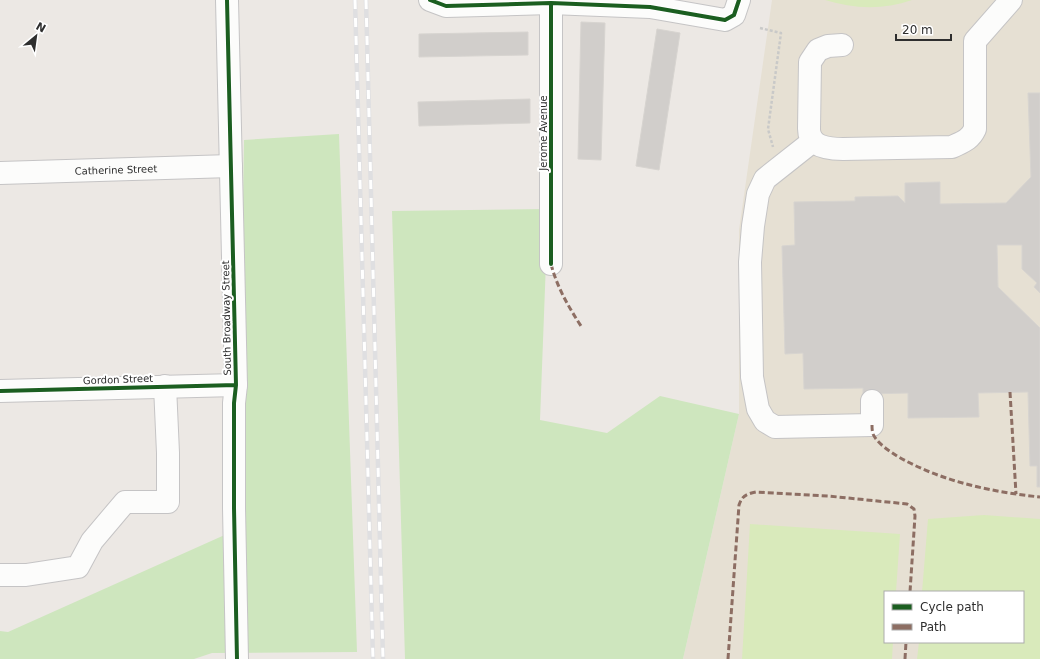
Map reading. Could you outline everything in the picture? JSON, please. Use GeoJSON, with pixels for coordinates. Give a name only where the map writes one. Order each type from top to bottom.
{"type":"FeatureCollection","features":[{"type":"Feature","properties":{"kind":"street","name":"South Broadway Street"},"geometry":{"type":"LineString","coordinates":[[227,0],[236,386],[234,403],[234,508],[237,659]]}},
{"type":"Feature","properties":{"kind":"street"},"geometry":{"type":"LineString","coordinates":[[842,45],[828,46],[818,50],[810,62],[809,135],[813,141],[821,146],[831,149],[843,150],[952,147],[972,136],[974,129],[975,41],[1011,0]]}},
{"type":"Feature","properties":{"kind":"street"},"geometry":{"type":"LineString","coordinates":[[431,1],[446,6],[551,3],[650,7],[725,20],[736,8]]}},
{"type":"Feature","properties":{"kind":"street","name":"Jerome Avenue"},"geometry":{"type":"LineString","coordinates":[[551,3],[551,264]]}},
{"type":"Feature","properties":{"kind":"street"},"geometry":{"type":"LineString","coordinates":[[813,141],[765,179],[758,194],[750,262],[749,299],[752,378],[758,409],[765,421],[775,427],[872,425],[872,401]]}},
{"type":"Feature","properties":{"kind":"street","name":"Catherine Street"},"geometry":{"type":"LineString","coordinates":[[0,173],[231,166]]}},
{"type":"Feature","properties":{"kind":"street"},"geometry":{"type":"LineString","coordinates":[[0,575],[26,575],[78,566],[92,541],[125,502],[168,502],[168,453],[165,386]]}},
{"type":"Feature","properties":{"kind":"street","name":"Gordon Street"},"geometry":{"type":"LineString","coordinates":[[0,391],[165,386],[236,386]]}},
{"type":"Feature","properties":{"kind":"path"},"geometry":{"type":"LineString","coordinates":[[760,28],[781,33],[768,129],[774,150]]}},
{"type":"Feature","properties":{"kind":"shaded area"},"geometry":{"type":"Polygon","coordinates":[[[772,0],[1040,0],[1040,659],[683,659],[739,414],[739,230],[772,0]]]}},
{"type":"Feature","properties":{"kind":"green space"},"geometry":{"type":"Polygon","coordinates":[[[825,0],[912,0],[879,7],[858,7],[825,0]]]}},
{"type":"Feature","properties":{"kind":"green space"},"geometry":{"type":"Polygon","coordinates":[[[339,134],[357,652],[212,653],[194,659],[0,659],[0,631],[8,632],[238,529],[244,140],[339,134]]]}},
{"type":"Feature","properties":{"kind":"green space"},"geometry":{"type":"Polygon","coordinates":[[[548,209],[540,420],[607,433],[660,396],[739,414],[683,659],[405,659],[392,211],[548,209]]]}},
{"type":"Feature","properties":{"kind":"green space"},"geometry":{"type":"Polygon","coordinates":[[[984,515],[1040,519],[1040,659],[917,659],[919,643],[1024,643],[1024,591],[922,591],[928,519],[984,515]]]}},
{"type":"Feature","properties":{"kind":"green space"},"geometry":{"type":"Polygon","coordinates":[[[750,524],[900,534],[896,591],[884,591],[884,643],[893,643],[892,659],[742,659],[750,524]]]}},
{"type":"Feature","properties":{"kind":"building"},"geometry":{"type":"Polygon","coordinates":[[[581,22],[605,23],[601,160],[578,159],[581,22]]]}},
{"type":"Feature","properties":{"kind":"building"},"geometry":{"type":"Polygon","coordinates":[[[657,29],[680,33],[659,170],[636,166],[657,29]]]}},
{"type":"Feature","properties":{"kind":"building"},"geometry":{"type":"Polygon","coordinates":[[[528,32],[528,55],[419,57],[419,34],[528,32]]]}},
{"type":"Feature","properties":{"kind":"building"},"geometry":{"type":"Polygon","coordinates":[[[1028,93],[1040,93],[1040,293],[1034,287],[1037,283],[1022,269],[1022,245],[997,245],[998,287],[1040,328],[1040,487],[1037,487],[1037,466],[1030,466],[1028,392],[978,393],[979,417],[908,418],[908,393],[863,394],[863,388],[804,389],[803,353],[785,354],[782,246],[795,245],[794,202],[855,201],[855,197],[898,196],[905,203],[905,183],[940,182],[940,204],[1006,203],[1031,177],[1028,93]]]}},
{"type":"Feature","properties":{"kind":"building"},"geometry":{"type":"Polygon","coordinates":[[[530,99],[530,123],[419,126],[418,102],[530,99]]]}},
{"type":"Feature","properties":{"kind":"railway"},"geometry":{"type":"LineString","coordinates":[[355,0],[373,659]]}},
{"type":"Feature","properties":{"kind":"railway"},"geometry":{"type":"LineString","coordinates":[[366,0],[383,659]]}},
{"type":"Feature","properties":{"kind":"marked path"},"geometry":{"type":"LineString","coordinates":[[551,264],[556,281],[563,296],[581,326]]}},
{"type":"Feature","properties":{"kind":"marked path"},"geometry":{"type":"LineString","coordinates":[[1010,392],[1016,494]]}},
{"type":"Feature","properties":{"kind":"marked path"},"geometry":{"type":"LineString","coordinates":[[872,425],[873,434],[877,441],[897,456],[913,465],[948,479],[966,484],[1003,492],[1040,497]]}},
{"type":"Feature","properties":{"kind":"marked path"},"geometry":{"type":"LineString","coordinates":[[728,659],[739,505],[743,497],[750,494],[756,492],[828,496],[907,504],[914,509],[915,516],[910,591]]}},
{"type":"Feature","properties":{"kind":"marked path"},"geometry":{"type":"LineString","coordinates":[[905,659],[906,643]]}},
{"type":"Feature","properties":{"kind":"cycle path"},"geometry":{"type":"LineString","coordinates":[[227,0],[236,385],[234,403],[234,508],[237,659]]}},
{"type":"Feature","properties":{"kind":"cycle path"},"geometry":{"type":"LineString","coordinates":[[430,0],[446,6],[551,3],[650,7],[725,20],[734,15],[739,0]]}},
{"type":"Feature","properties":{"kind":"cycle path"},"geometry":{"type":"LineString","coordinates":[[551,3],[551,264]]}},
{"type":"Feature","properties":{"kind":"cycle path"},"geometry":{"type":"LineString","coordinates":[[0,391],[236,385]]}}]}
